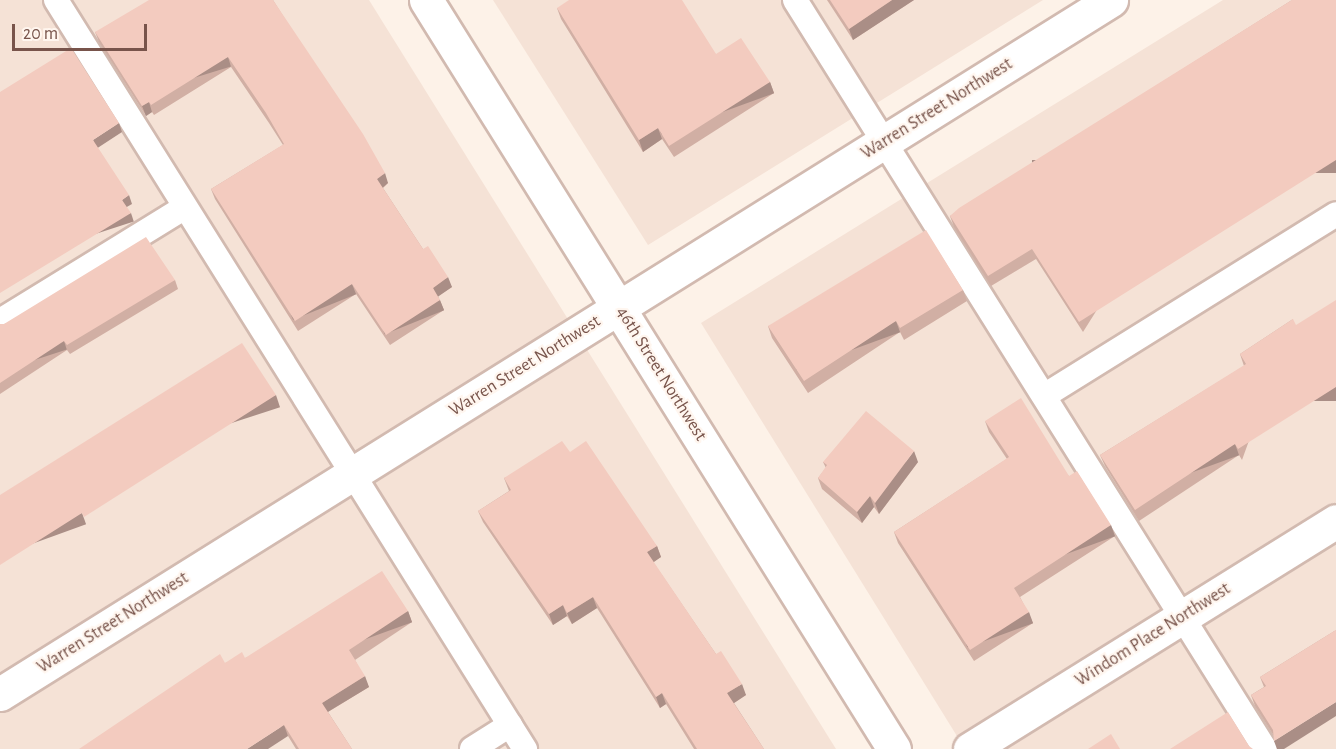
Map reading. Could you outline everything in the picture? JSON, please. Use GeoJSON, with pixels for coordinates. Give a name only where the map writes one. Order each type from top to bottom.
{"type":"FeatureCollection","features":[{"type":"Feature","properties":{"kind":"street","name":"46th Street Northwest"},"geometry":{"type":"LineString","coordinates":[[426,0],[620,307],[894,749]]}},
{"type":"Feature","properties":{"kind":"street","name":"Warren Street Northwest"},"geometry":{"type":"LineString","coordinates":[[0,694],[1111,0]]}},
{"type":"Feature","properties":{"kind":"street","name":"Windom Place Northwest"},"geometry":{"type":"LineString","coordinates":[[970,749],[1336,521]]}},
{"type":"Feature","properties":{"kind":"lane"},"geometry":{"type":"LineString","coordinates":[[56,0],[525,749]]}},
{"type":"Feature","properties":{"kind":"lane"},"geometry":{"type":"LineString","coordinates":[[795,0],[1265,749]]}},
{"type":"Feature","properties":{"kind":"lane"},"geometry":{"type":"LineString","coordinates":[[0,321],[185,207]]}},
{"type":"Feature","properties":{"kind":"lane"},"geometry":{"type":"LineString","coordinates":[[1044,396],[1336,214]]}},
{"type":"Feature","properties":{"kind":"lane"},"geometry":{"type":"LineString","coordinates":[[472,749],[510,725]]}},
{"type":"Feature","properties":{"kind":"shaded area"},"geometry":{"type":"Polygon","coordinates":[[[0,0],[369,0],[836,749],[0,749],[0,0]]]}},
{"type":"Feature","properties":{"kind":"shaded area"},"geometry":{"type":"Polygon","coordinates":[[[493,0],[1043,0],[648,245],[493,0]]]}},
{"type":"Feature","properties":{"kind":"shaded area"},"geometry":{"type":"Polygon","coordinates":[[[1223,0],[1336,0],[1336,749],[965,749],[701,323],[1223,0]]]}},
{"type":"Feature","properties":{"kind":"building"},"geometry":{"type":"Polygon","coordinates":[[[149,0],[273,0],[363,134],[385,173],[377,179],[423,249],[428,246],[448,277],[433,288],[440,300],[386,335],[352,284],[295,321],[211,189],[284,144],[228,57],[151,105],[149,102],[142,106],[95,32],[149,0]]]}},
{"type":"Feature","properties":{"kind":"building"},"geometry":{"type":"Polygon","coordinates":[[[569,0],[682,0],[716,54],[741,38],[770,82],[669,146],[658,128],[639,140],[557,8],[569,0]]]}},
{"type":"Feature","properties":{"kind":"building"},"geometry":{"type":"Polygon","coordinates":[[[830,0],[892,0],[849,29],[830,0]]]}},
{"type":"Feature","properties":{"kind":"building"},"geometry":{"type":"Polygon","coordinates":[[[1292,0],[1336,0],[1336,160],[1079,322],[1032,249],[988,276],[950,216],[959,208],[1292,0]]]}},
{"type":"Feature","properties":{"kind":"building"},"geometry":{"type":"Polygon","coordinates":[[[71,48],[119,123],[93,140],[129,195],[122,200],[131,213],[0,293],[0,92],[71,48]]]}},
{"type":"Feature","properties":{"kind":"building"},"geometry":{"type":"Polygon","coordinates":[[[926,230],[963,290],[900,328],[896,321],[804,381],[768,326],[926,230]]]}},
{"type":"Feature","properties":{"kind":"building"},"geometry":{"type":"Polygon","coordinates":[[[146,237],[175,280],[67,345],[64,341],[0,383],[0,324],[4,324],[146,237]]]}},
{"type":"Feature","properties":{"kind":"building"},"geometry":{"type":"Polygon","coordinates":[[[1336,300],[1336,387],[1238,449],[1235,444],[1135,510],[1100,455],[1246,364],[1240,354],[1293,319],[1296,325],[1336,300]]]}},
{"type":"Feature","properties":{"kind":"building"},"geometry":{"type":"Polygon","coordinates":[[[242,343],[276,395],[84,517],[82,513],[0,565],[0,495],[242,343]]]}},
{"type":"Feature","properties":{"kind":"building"},"geometry":{"type":"Polygon","coordinates":[[[1021,398],[1069,476],[1077,471],[1111,525],[1014,588],[1029,612],[970,650],[894,532],[1009,457],[985,421],[1021,398]]]}},
{"type":"Feature","properties":{"kind":"building"},"geometry":{"type":"Polygon","coordinates":[[[866,411],[914,451],[875,503],[870,496],[857,512],[818,478],[827,465],[823,462],[866,411]]]}},
{"type":"Feature","properties":{"kind":"building"},"geometry":{"type":"Polygon","coordinates":[[[562,441],[570,452],[586,441],[657,546],[647,552],[716,654],[721,651],[742,684],[727,693],[764,749],[697,749],[662,693],[656,697],[593,597],[567,613],[563,605],[549,614],[478,511],[511,490],[504,478],[562,441]]]}},
{"type":"Feature","properties":{"kind":"building"},"geometry":{"type":"Polygon","coordinates":[[[382,571],[408,611],[349,650],[365,676],[322,703],[352,749],[299,749],[284,725],[247,749],[79,749],[220,654],[225,663],[242,652],[245,658],[382,571]]]}},
{"type":"Feature","properties":{"kind":"building"},"geometry":{"type":"Polygon","coordinates":[[[1336,630],[1336,702],[1274,741],[1273,730],[1251,695],[1266,686],[1260,677],[1336,630]]]}},
{"type":"Feature","properties":{"kind":"building"},"geometry":{"type":"Polygon","coordinates":[[[1228,712],[1253,749],[1170,749],[1228,712]]]}},
{"type":"Feature","properties":{"kind":"building"},"geometry":{"type":"Polygon","coordinates":[[[1111,734],[1120,749],[1088,749],[1111,734]]]}}]}
